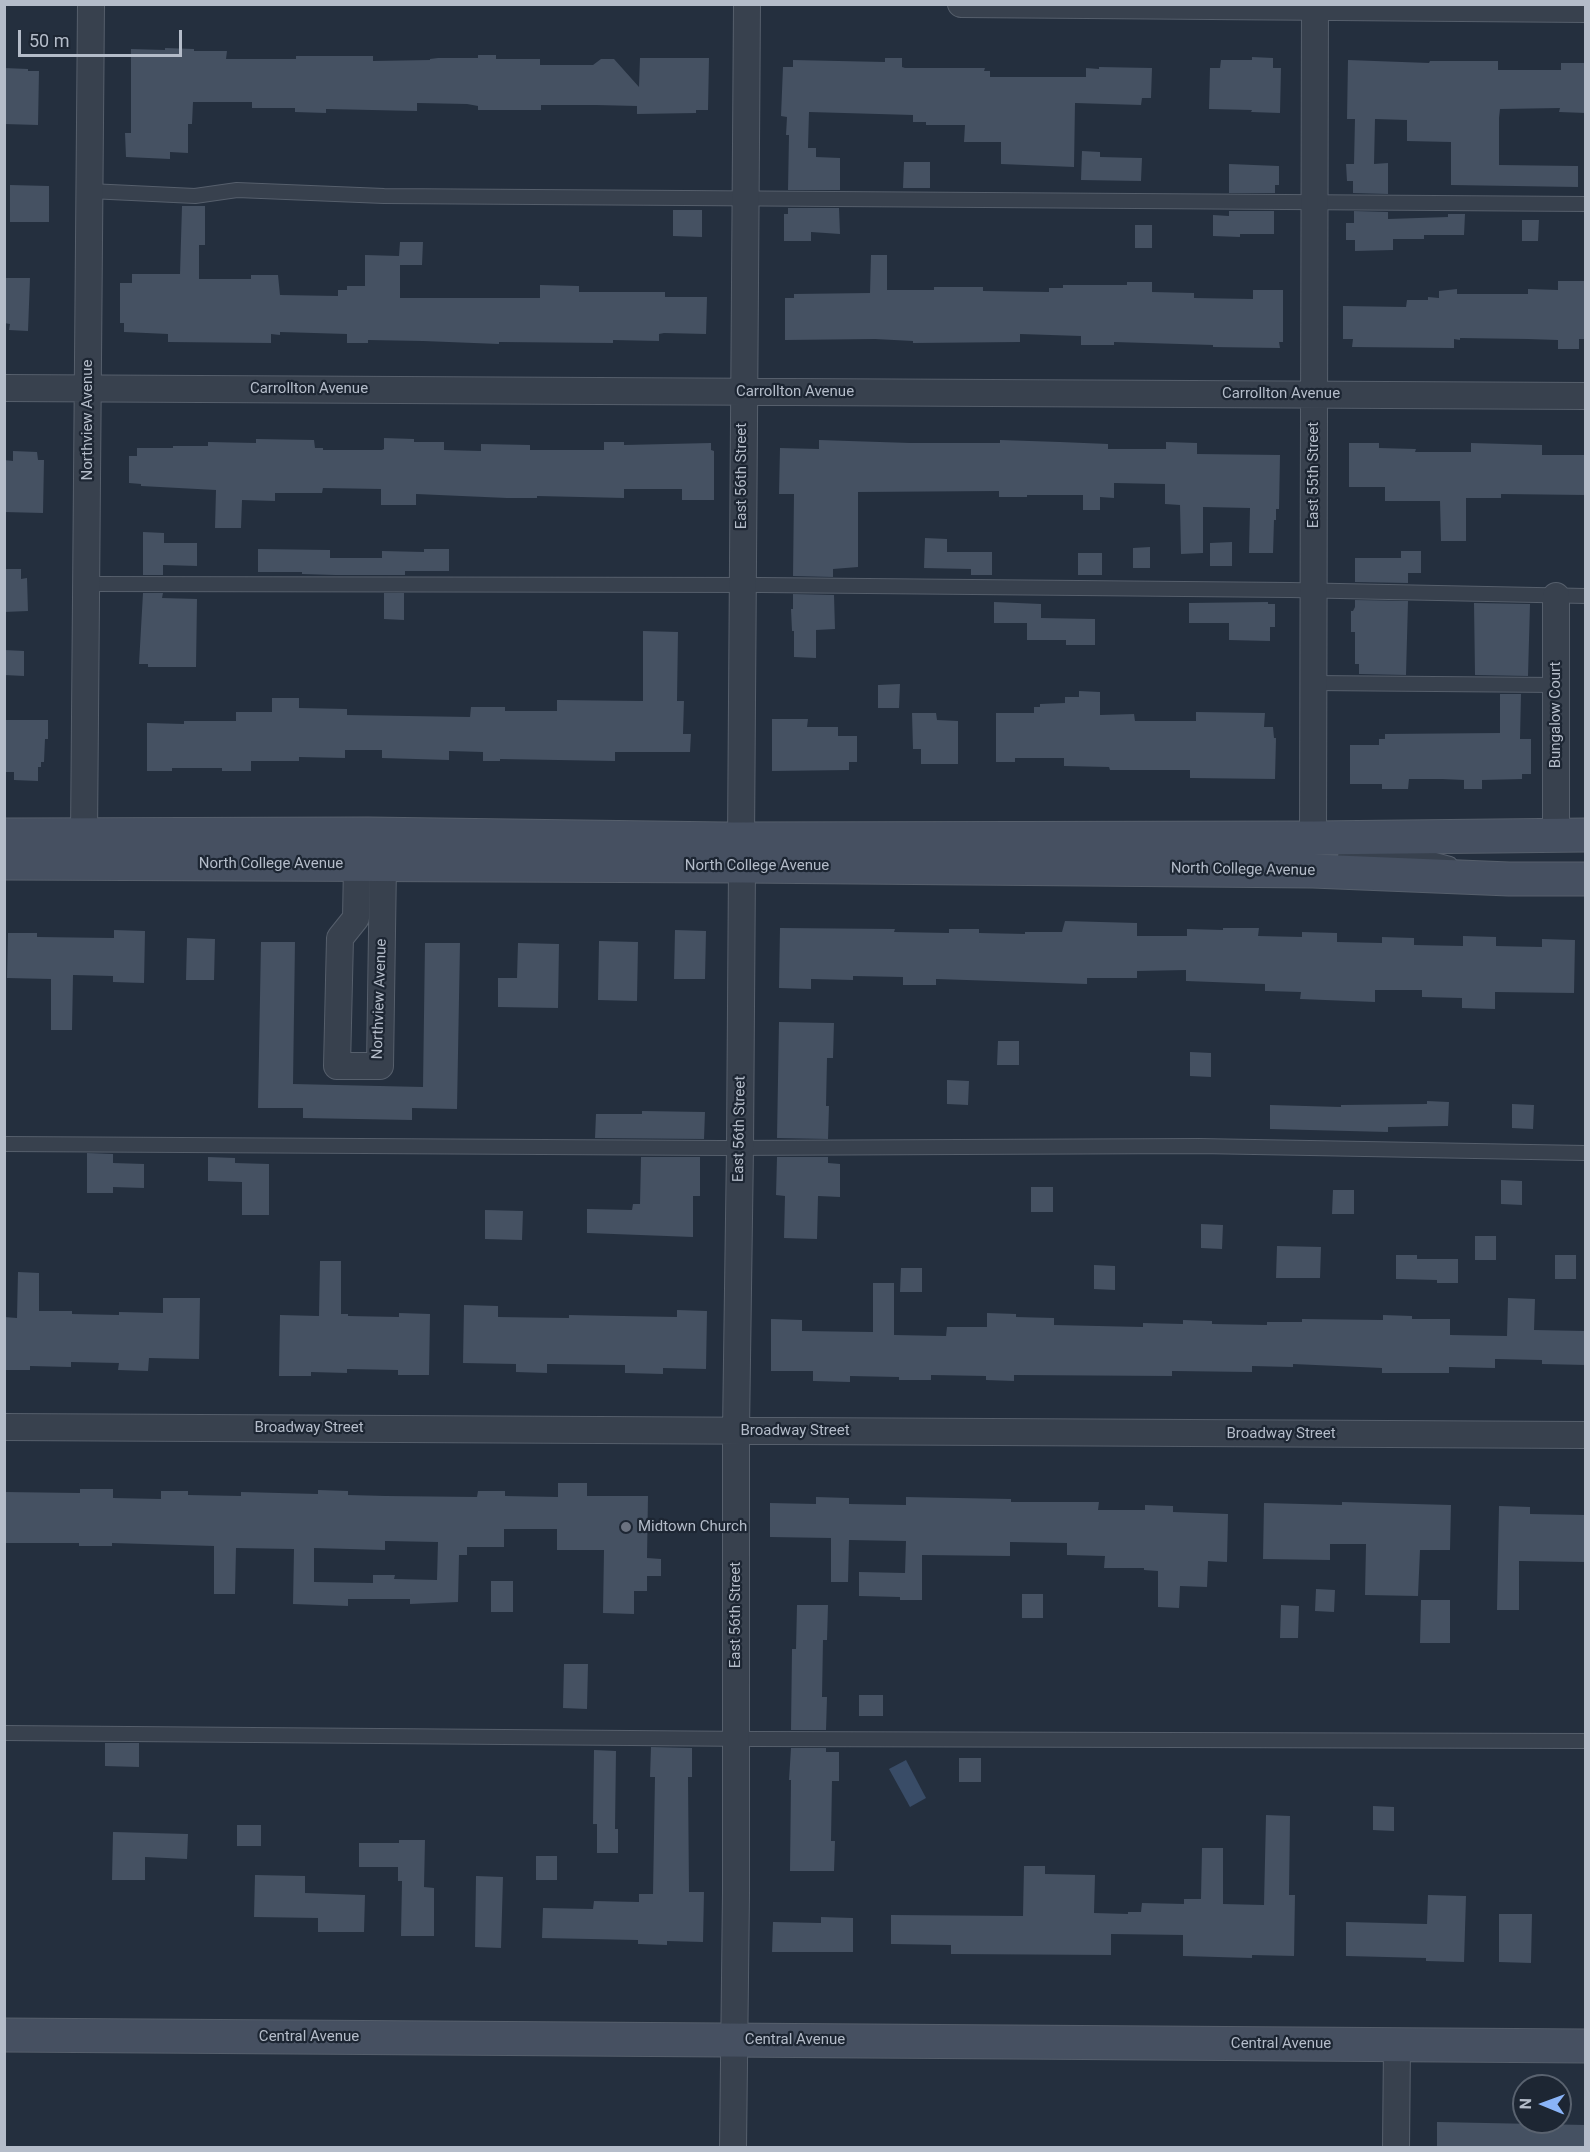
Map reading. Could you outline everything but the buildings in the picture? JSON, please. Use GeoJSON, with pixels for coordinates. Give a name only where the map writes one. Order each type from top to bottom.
{"type":"FeatureCollection","features":[{"type":"Feature","properties":{"kind":"main road","name":"North College Avenue"},"geometry":{"type":"LineString","coordinates":[[4,835],[368,834],[741,852],[1509,879],[1586,879]]}},
{"type":"Feature","properties":{"kind":"main road","name":"North College Avenue"},"geometry":{"type":"LineString","coordinates":[[4,863],[370,865],[741,852],[1321,847],[1509,835],[1571,835]]}},
{"type":"Feature","properties":{"kind":"main road","name":"Central Avenue"},"geometry":{"type":"LineString","coordinates":[[4,2036],[1586,2046]]}},
{"type":"Feature","properties":{"kind":"street","name":"Northview Avenue"},"geometry":{"type":"LineString","coordinates":[[84,835],[90,4]]}},
{"type":"Feature","properties":{"kind":"street","name":"East 56th Street"},"geometry":{"type":"LineString","coordinates":[[733,2148],[747,4]]}},
{"type":"Feature","properties":{"kind":"street"},"geometry":{"type":"LineString","coordinates":[[962,4],[1586,9]]}},
{"type":"Feature","properties":{"kind":"street","name":"East 55th Street"},"geometry":{"type":"LineString","coordinates":[[1315,6],[1313,683],[1321,847]]}},
{"type":"Feature","properties":{"kind":"street","name":"Carrollton Avenue"},"geometry":{"type":"LineString","coordinates":[[4,388],[1586,396]]}},
{"type":"Feature","properties":{"kind":"street","name":"Bungalow Court"},"geometry":{"type":"LineString","coordinates":[[1556,596],[1556,685],[1571,835]]}},
{"type":"Feature","properties":{"kind":"street","name":"Northview Avenue"},"geometry":{"type":"LineString","coordinates":[[356,918],[340,938],[338,1066],[380,1066],[382,918],[370,865]]}},
{"type":"Feature","properties":{"kind":"street"},"geometry":{"type":"LineString","coordinates":[[356,918],[370,865]]}},
{"type":"Feature","properties":{"kind":"street","name":"Broadway Street"},"geometry":{"type":"LineString","coordinates":[[4,1427],[1586,1436]]}},
{"type":"Feature","properties":{"kind":"street"},"geometry":{"type":"LineString","coordinates":[[1396,2148],[1397,2044]]}},
{"type":"Feature","properties":{"kind":"lane"},"geometry":{"type":"LineString","coordinates":[[89,191],[195,196],[237,190],[384,196],[745,200],[1586,204]]}},
{"type":"Feature","properties":{"kind":"lane"},"geometry":{"type":"LineString","coordinates":[[87,584],[742,584],[1586,596]]}},
{"type":"Feature","properties":{"kind":"lane"},"geometry":{"type":"LineString","coordinates":[[1313,683],[1556,685]]}},
{"type":"Feature","properties":{"kind":"lane","name":"North College Avenue"},"geometry":{"type":"LineString","coordinates":[[1424,857],[1509,835]]}},
{"type":"Feature","properties":{"kind":"lane","name":"North College Avenue"},"geometry":{"type":"LineString","coordinates":[[1321,847],[1424,857],[1509,879]]}},
{"type":"Feature","properties":{"kind":"lane","name":"North College Avenue"},"geometry":{"type":"LineString","coordinates":[[148,850],[1032,855]]}},
{"type":"Feature","properties":{"kind":"lane","name":"Northview Avenue"},"geometry":{"type":"LineString","coordinates":[[356,918],[382,918]]}},
{"type":"Feature","properties":{"kind":"lane"},"geometry":{"type":"LineString","coordinates":[[4,1144],[740,1148],[1199,1146],[1586,1153]]}},
{"type":"Feature","properties":{"kind":"lane"},"geometry":{"type":"LineString","coordinates":[[4,1733],[736,1739],[1586,1741]]}},
{"type":"Feature","properties":{"kind":"water"},"geometry":{"type":"Polygon","coordinates":[[[906,1760],[926,1798],[910,1807],[889,1769],[906,1760]]]}},
{"type":"Feature","properties":{"kind":"place","name":"Midtown Church"},"geometry":{"type":"Point","coordinates":[626,1527]}}]}
